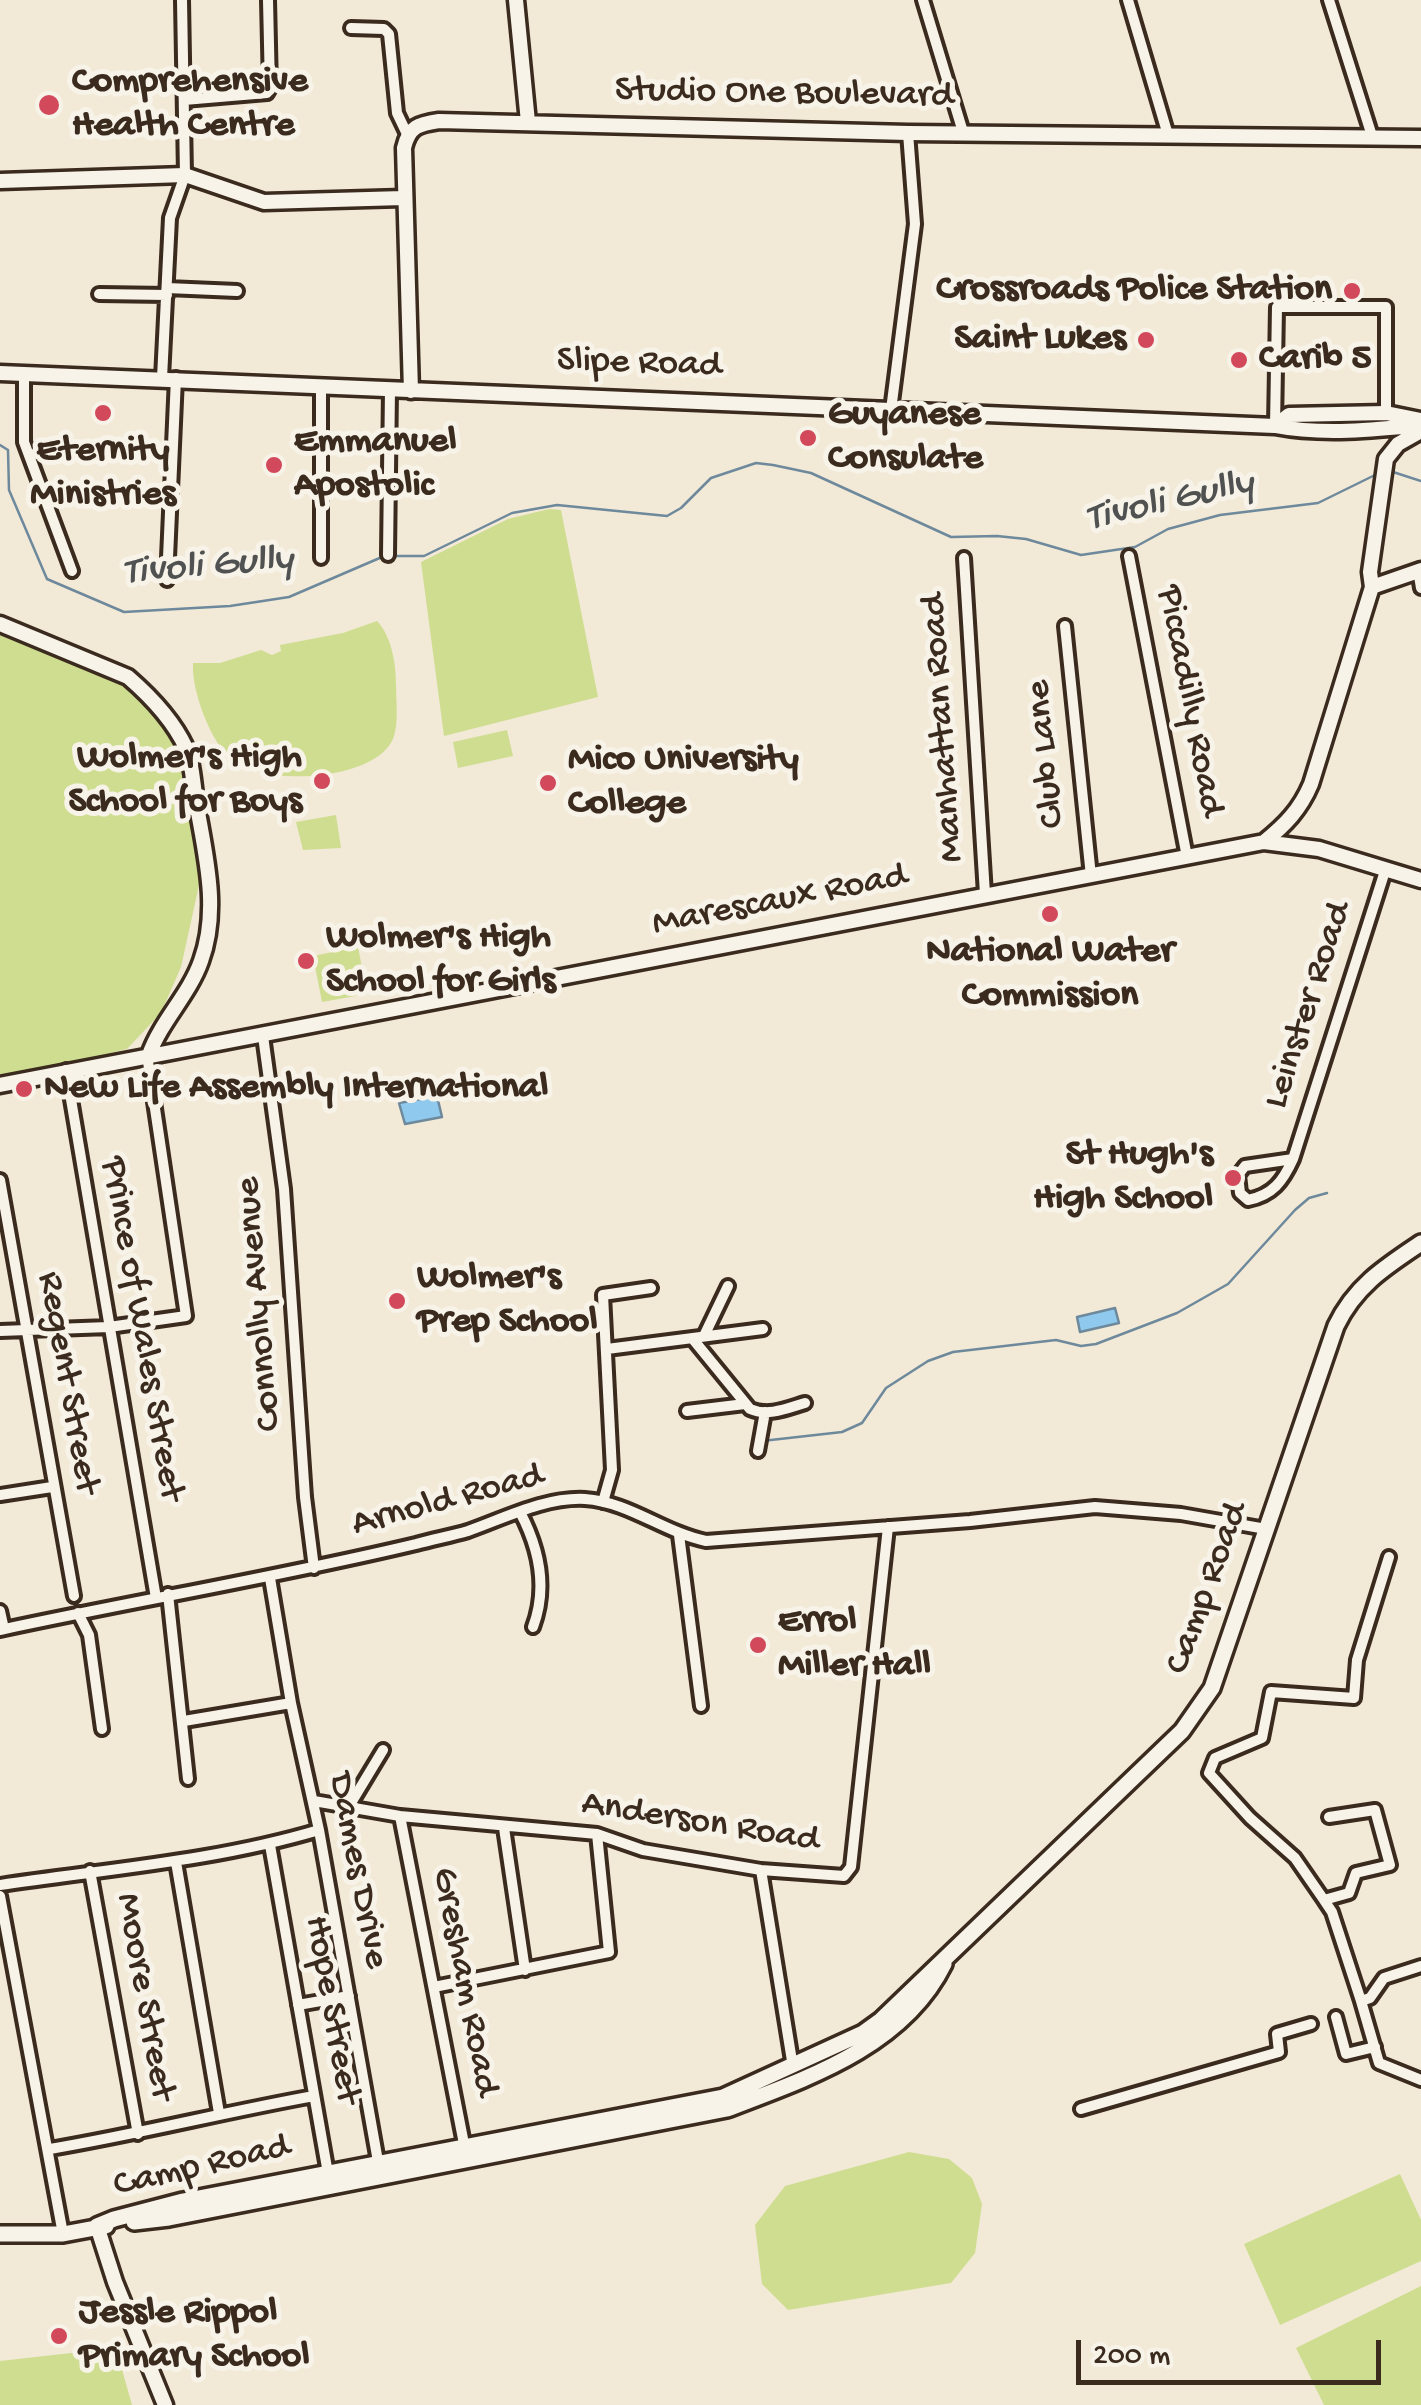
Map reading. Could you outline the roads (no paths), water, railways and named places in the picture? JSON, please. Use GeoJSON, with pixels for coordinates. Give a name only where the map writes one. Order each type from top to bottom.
{"type":"FeatureCollection","features":[{"type":"Feature","properties":{"kind":"main road"},"geometry":{"type":"LineString","coordinates":[[516,0],[528,122]]}},
{"type":"Feature","properties":{"kind":"main road","name":"Studio One Boulevard"},"geometry":{"type":"LineString","coordinates":[[407,134],[418,125],[439,121],[908,133],[1421,138]]}},
{"type":"Feature","properties":{"kind":"main road"},"geometry":{"type":"LineString","coordinates":[[407,134],[404,198],[411,391]]}},
{"type":"Feature","properties":{"kind":"main road"},"geometry":{"type":"LineString","coordinates":[[0,181],[186,175],[264,202],[404,198]]}},
{"type":"Feature","properties":{"kind":"main road","name":"Slipe Road"},"geometry":{"type":"LineString","coordinates":[[0,373],[411,391],[690,398],[1292,429],[1421,425]]}},
{"type":"Feature","properties":{"kind":"main road","name":"Slipe Road"},"geometry":{"type":"LineString","coordinates":[[1275,426],[1289,415],[1386,412],[1421,425]]}},
{"type":"Feature","properties":{"kind":"main road"},"geometry":{"type":"LineString","coordinates":[[1319,849],[1301,832],[1302,804],[1336,709],[1372,588],[1370,572],[1385,468],[1398,444],[1421,425]]}},
{"type":"Feature","properties":{"kind":"main road"},"geometry":{"type":"LineString","coordinates":[[1365,429],[1380,446],[1385,468]]}},
{"type":"Feature","properties":{"kind":"main road"},"geometry":{"type":"LineString","coordinates":[[1372,588],[1420,570]]}},
{"type":"Feature","properties":{"kind":"main road"},"geometry":{"type":"LineString","coordinates":[[0,624],[128,677],[145,692],[188,751],[207,861],[210,924],[202,960],[190,986],[148,1055]]}},
{"type":"Feature","properties":{"kind":"main road"},"geometry":{"type":"LineString","coordinates":[[1264,842],[1302,804]]}},
{"type":"Feature","properties":{"kind":"main road","name":"Marescaux Road"},"geometry":{"type":"LineString","coordinates":[[0,1085],[1264,842],[1319,849],[1421,880]]}},
{"type":"Feature","properties":{"kind":"main road","name":"Camp Road"},"geometry":{"type":"LineString","coordinates":[[575,2132],[723,2097],[863,2034],[946,1960],[1182,1730],[1212,1688],[1318,1373],[1343,1311],[1372,1276],[1421,1242]]}},
{"type":"Feature","properties":{"kind":"main road","name":"Camp Road"},"geometry":{"type":"LineString","coordinates":[[0,2234],[63,2234],[183,2201],[727,2109],[842,2060],[876,2041],[936,1980],[946,1960]]}},
{"type":"Feature","properties":{"kind":"main road"},"geometry":{"type":"LineString","coordinates":[[96,2226],[164,2405]]}},
{"type":"Feature","properties":{"kind":"street"},"geometry":{"type":"LineString","coordinates":[[168,580],[167,292],[172,214],[186,175],[182,0]]}},
{"type":"Feature","properties":{"kind":"street"},"geometry":{"type":"LineString","coordinates":[[184,100],[267,94],[268,0]]}},
{"type":"Feature","properties":{"kind":"street"},"geometry":{"type":"LineString","coordinates":[[923,0],[963,132]]}},
{"type":"Feature","properties":{"kind":"street"},"geometry":{"type":"LineString","coordinates":[[1128,0],[1168,136]]}},
{"type":"Feature","properties":{"kind":"street"},"geometry":{"type":"LineString","coordinates":[[1329,0],[1372,136]]}},
{"type":"Feature","properties":{"kind":"street"},"geometry":{"type":"LineString","coordinates":[[351,28],[384,29],[389,34],[396,113],[407,134]]}},
{"type":"Feature","properties":{"kind":"street"},"geometry":{"type":"LineString","coordinates":[[891,410],[916,224],[908,133]]}},
{"type":"Feature","properties":{"kind":"street"},"geometry":{"type":"LineString","coordinates":[[99,294],[237,292]]}},
{"type":"Feature","properties":{"kind":"street"},"geometry":{"type":"LineString","coordinates":[[1275,426],[1278,308],[1386,307],[1386,412]]}},
{"type":"Feature","properties":{"kind":"street"},"geometry":{"type":"LineString","coordinates":[[24,374],[24,442],[72,571]]}},
{"type":"Feature","properties":{"kind":"street"},"geometry":{"type":"LineString","coordinates":[[320,385],[320,558]]}},
{"type":"Feature","properties":{"kind":"street"},"geometry":{"type":"LineString","coordinates":[[388,555],[390,389]]}},
{"type":"Feature","properties":{"kind":"street","name":"Piccadilly Road"},"geometry":{"type":"LineString","coordinates":[[1130,556],[1188,857]]}},
{"type":"Feature","properties":{"kind":"street","name":"Manhattan Road"},"geometry":{"type":"LineString","coordinates":[[964,558],[985,894]]}},
{"type":"Feature","properties":{"kind":"street"},"geometry":{"type":"LineString","coordinates":[[1420,570],[1421,588]]}},
{"type":"Feature","properties":{"kind":"street","name":"Club Lane"},"geometry":{"type":"LineString","coordinates":[[1065,626],[1091,876]]}},
{"type":"Feature","properties":{"kind":"street","name":"Leinster Road"},"geometry":{"type":"LineString","coordinates":[[1293,1159],[1384,871]]}},
{"type":"Feature","properties":{"kind":"street","name":"Connolly Avenue"},"geometry":{"type":"LineString","coordinates":[[263,1036],[284,1190],[305,1497],[314,1568]]}},
{"type":"Feature","properties":{"kind":"street"},"geometry":{"type":"LineString","coordinates":[[0,1331],[109,1328],[186,1316],[148,1055]]}},
{"type":"Feature","properties":{"kind":"street","name":"Prince of Wales Street"},"geometry":{"type":"LineString","coordinates":[[66,1070],[109,1328],[184,1721],[188,1779]]}},
{"type":"Feature","properties":{"kind":"street"},"geometry":{"type":"LineString","coordinates":[[1293,1159],[1270,1192],[1248,1200],[1240,1194],[1238,1175],[1245,1166],[1293,1159]]}},
{"type":"Feature","properties":{"kind":"street","name":"Regent Street"},"geometry":{"type":"LineString","coordinates":[[0,1180],[74,1596]]}},
{"type":"Feature","properties":{"kind":"street"},"geometry":{"type":"LineString","coordinates":[[698,1337],[728,1286]]}},
{"type":"Feature","properties":{"kind":"street"},"geometry":{"type":"LineString","coordinates":[[603,1502],[612,1470],[603,1295],[651,1288]]}},
{"type":"Feature","properties":{"kind":"street"},"geometry":{"type":"LineString","coordinates":[[607,1349],[763,1328]]}},
{"type":"Feature","properties":{"kind":"street"},"geometry":{"type":"LineString","coordinates":[[698,1337],[744,1404],[758,1413],[806,1403]]}},
{"type":"Feature","properties":{"kind":"street"},"geometry":{"type":"LineString","coordinates":[[686,1410],[744,1404]]}},
{"type":"Feature","properties":{"kind":"street"},"geometry":{"type":"LineString","coordinates":[[758,1452],[766,1412]]}},
{"type":"Feature","properties":{"kind":"street"},"geometry":{"type":"LineString","coordinates":[[0,1495],[52,1487]]}},
{"type":"Feature","properties":{"kind":"street","name":"Arnold Road"},"geometry":{"type":"LineString","coordinates":[[2,1630],[270,1578],[464,1532],[552,1502],[581,1499],[641,1514],[679,1536],[706,1541],[1095,1507],[1181,1514],[1266,1530]]}},
{"type":"Feature","properties":{"kind":"street"},"geometry":{"type":"LineString","coordinates":[[520,1512],[539,1556],[540,1609],[533,1627]]}},
{"type":"Feature","properties":{"kind":"street","name":"Anderson Road"},"geometry":{"type":"LineString","coordinates":[[314,1802],[504,1828],[597,1834],[643,1850],[760,1870],[841,1877],[850,1870],[888,1526]]}},
{"type":"Feature","properties":{"kind":"street"},"geometry":{"type":"LineString","coordinates":[[679,1536],[701,1706]]}},
{"type":"Feature","properties":{"kind":"street"},"geometry":{"type":"LineString","coordinates":[[1389,1557],[1357,1660],[1354,1698],[1272,1692],[1262,1738],[1216,1758],[1209,1773],[1250,1818],[1295,1858],[1332,1912],[1379,2063],[1421,2080]]}},
{"type":"Feature","properties":{"kind":"street","name":"Dames Drive"},"geometry":{"type":"LineString","coordinates":[[270,1578],[380,2170]]}},
{"type":"Feature","properties":{"kind":"street"},"geometry":{"type":"LineString","coordinates":[[0,1611],[2,1630]]}},
{"type":"Feature","properties":{"kind":"street"},"geometry":{"type":"LineString","coordinates":[[78,1614],[90,1634],[102,1730]]}},
{"type":"Feature","properties":{"kind":"street"},"geometry":{"type":"LineString","coordinates":[[184,1721],[291,1703]]}},
{"type":"Feature","properties":{"kind":"street"},"geometry":{"type":"LineString","coordinates":[[348,1808],[383,1750]]}},
{"type":"Feature","properties":{"kind":"street"},"geometry":{"type":"LineString","coordinates":[[1324,1900],[1349,1892],[1356,1873],[1390,1865],[1375,1810],[1329,1817]]}},
{"type":"Feature","properties":{"kind":"street","name":"Gresham Road"},"geometry":{"type":"LineString","coordinates":[[400,1816],[466,2153]]}},
{"type":"Feature","properties":{"kind":"street"},"geometry":{"type":"LineString","coordinates":[[504,1828],[525,1970]]}},
{"type":"Feature","properties":{"kind":"street"},"geometry":{"type":"LineString","coordinates":[[0,1886],[176,1862],[270,1845],[319,1830]]}},
{"type":"Feature","properties":{"kind":"street"},"geometry":{"type":"LineString","coordinates":[[434,1987],[610,1952],[597,1834]]}},
{"type":"Feature","properties":{"kind":"street","name":"Hope Street"},"geometry":{"type":"LineString","coordinates":[[270,1845],[330,2179]]}},
{"type":"Feature","properties":{"kind":"street"},"geometry":{"type":"LineString","coordinates":[[176,1862],[219,2113]]}},
{"type":"Feature","properties":{"kind":"street"},"geometry":{"type":"LineString","coordinates":[[760,1870],[794,2067]]}},
{"type":"Feature","properties":{"kind":"street","name":"Moore Street"},"geometry":{"type":"LineString","coordinates":[[90,1872],[138,2134]]}},
{"type":"Feature","properties":{"kind":"street"},"geometry":{"type":"LineString","coordinates":[[0,1896],[63,2234]]}},
{"type":"Feature","properties":{"kind":"street"},"geometry":{"type":"LineString","coordinates":[[1360,2000],[1370,1998],[1384,1978],[1421,1966]]}},
{"type":"Feature","properties":{"kind":"street"},"geometry":{"type":"LineString","coordinates":[[298,2006],[349,1996]]}},
{"type":"Feature","properties":{"kind":"street"},"geometry":{"type":"LineString","coordinates":[[1336,2018],[1346,2054],[1374,2047]]}},
{"type":"Feature","properties":{"kind":"street"},"geometry":{"type":"LineString","coordinates":[[1081,2109],[1279,2052],[1277,2034],[1311,2024]]}},
{"type":"Feature","properties":{"kind":"street"},"geometry":{"type":"LineString","coordinates":[[50,2149],[314,2096]]}},
{"type":"Feature","properties":{"kind":"water"},"geometry":{"type":"Polygon","coordinates":[[[437,1096],[442,1117],[405,1124],[399,1103],[437,1096]]]}},
{"type":"Feature","properties":{"kind":"water"},"geometry":{"type":"Polygon","coordinates":[[[1115,1308],[1119,1323],[1080,1332],[1077,1317],[1115,1308]]]}},
{"type":"Feature","properties":{"kind":"waterway","name":"Tivoli Gully"},"geometry":{"type":"LineString","coordinates":[[0,445],[8,450],[9,490],[47,579],[124,612],[230,606],[289,597],[382,557]]}},
{"type":"Feature","properties":{"kind":"waterway","name":"Tivoli Gully"},"geometry":{"type":"LineString","coordinates":[[390,556],[424,556],[512,513],[557,505],[667,516],[681,508],[711,478],[756,463],[811,473],[951,537],[1026,539],[1081,555],[1135,547],[1168,529],[1220,515],[1318,503],[1377,474]]}},
{"type":"Feature","properties":{"kind":"waterway","name":"Tivoli Gully"},"geometry":{"type":"LineString","coordinates":[[1390,471],[1421,481]]}},
{"type":"Feature","properties":{"kind":"waterway"},"geometry":{"type":"LineString","coordinates":[[762,1441],[842,1432],[862,1423],[886,1388],[928,1361],[953,1352],[1056,1340],[1081,1346],[1096,1344],[1177,1313],[1228,1284],[1295,1210],[1309,1198],[1327,1193]]}},
{"type":"Feature","properties":{"kind":"place","name":"Comprehensive Health Centre"},"geometry":{"type":"Point","coordinates":[49,105]}},
{"type":"Feature","properties":{"kind":"place","name":"Crossroads Police Station"},"geometry":{"type":"Point","coordinates":[1352,291]}},
{"type":"Feature","properties":{"kind":"place","name":"Saint Lukes"},"geometry":{"type":"Point","coordinates":[1146,340]}},
{"type":"Feature","properties":{"kind":"place","name":"Carib 5"},"geometry":{"type":"Point","coordinates":[1239,360]}},
{"type":"Feature","properties":{"kind":"place","name":"Eternity Ministries"},"geometry":{"type":"Point","coordinates":[103,413]}},
{"type":"Feature","properties":{"kind":"place","name":"Guyanese Consulate"},"geometry":{"type":"Point","coordinates":[808,438]}},
{"type":"Feature","properties":{"kind":"place","name":"Emmanuel Apostolic"},"geometry":{"type":"Point","coordinates":[274,465]}},
{"type":"Feature","properties":{"kind":"place","name":"Wolmer's High School for Boys"},"geometry":{"type":"Point","coordinates":[322,781]}},
{"type":"Feature","properties":{"kind":"place","name":"Mico University College"},"geometry":{"type":"Point","coordinates":[548,783]}},
{"type":"Feature","properties":{"kind":"place","name":"National Water Commission"},"geometry":{"type":"Point","coordinates":[1050,914]}},
{"type":"Feature","properties":{"kind":"place","name":"Wolmer's High School for Girls"},"geometry":{"type":"Point","coordinates":[306,961]}},
{"type":"Feature","properties":{"kind":"place","name":"New Life Assembly International"},"geometry":{"type":"Point","coordinates":[24,1089]}},
{"type":"Feature","properties":{"kind":"place","name":"St Hugh's High School"},"geometry":{"type":"Point","coordinates":[1233,1178]}},
{"type":"Feature","properties":{"kind":"place","name":"Wolmer's Prep School"},"geometry":{"type":"Point","coordinates":[397,1301]}},
{"type":"Feature","properties":{"kind":"place","name":"Errol Miller Hall"},"geometry":{"type":"Point","coordinates":[758,1645]}},
{"type":"Feature","properties":{"kind":"place","name":"Jessle Rippol Primary School"},"geometry":{"type":"Point","coordinates":[59,2336]}}]}
